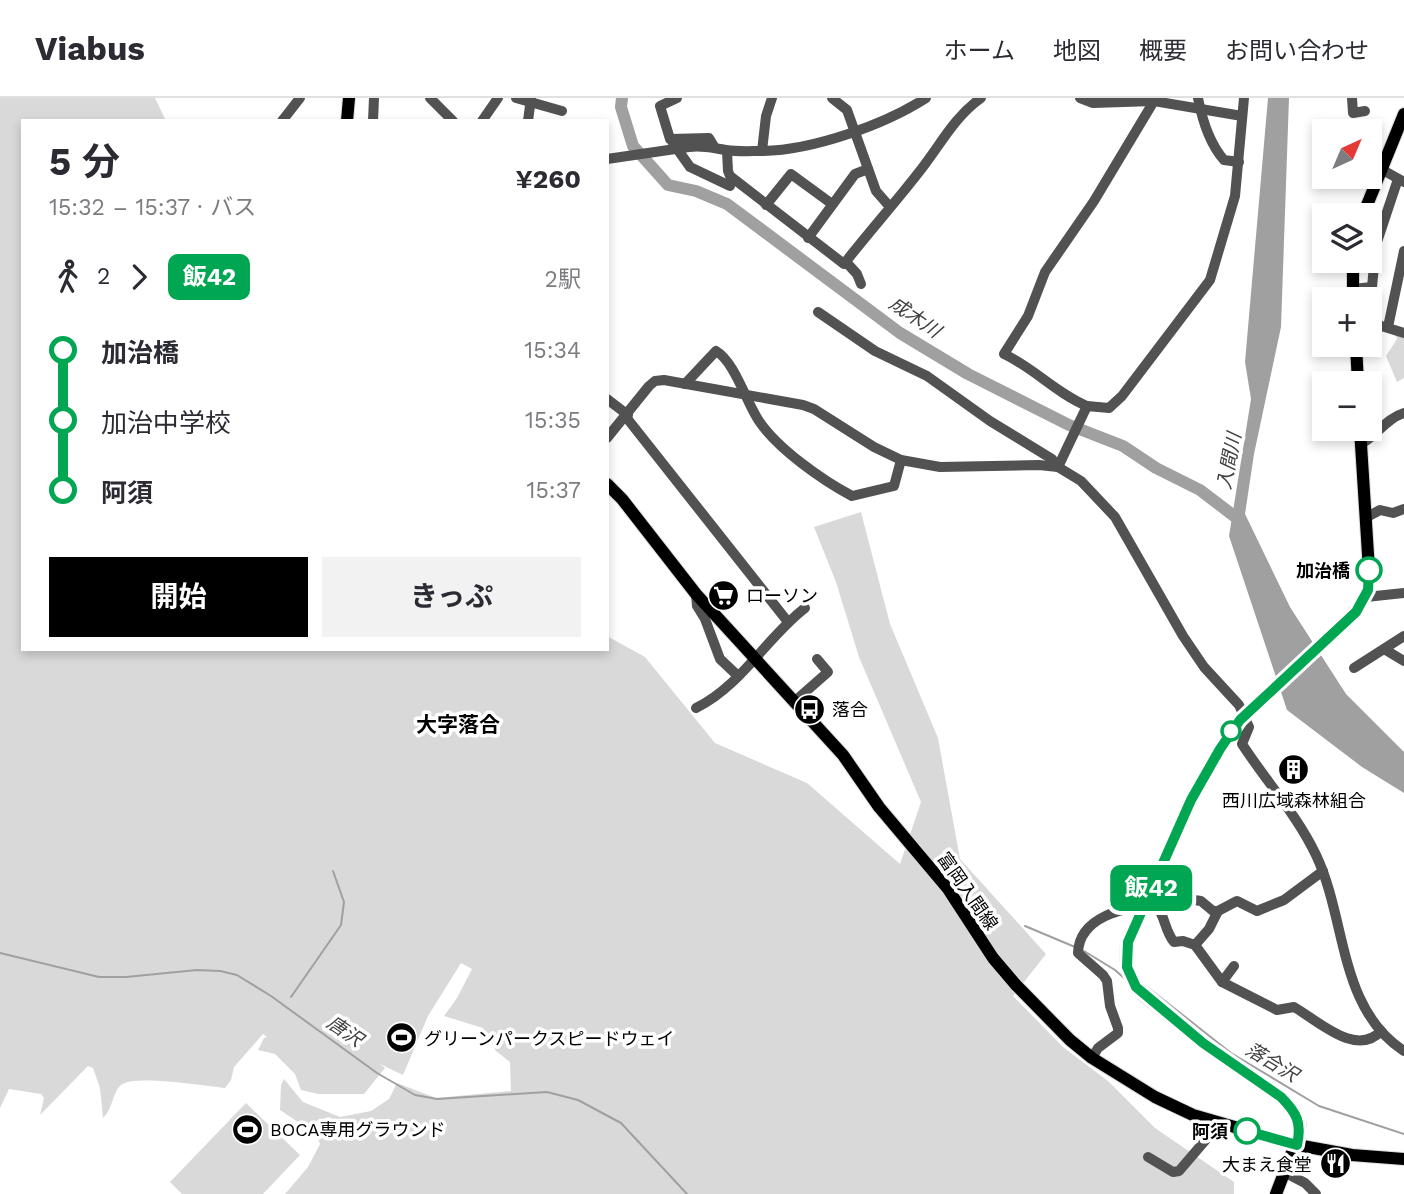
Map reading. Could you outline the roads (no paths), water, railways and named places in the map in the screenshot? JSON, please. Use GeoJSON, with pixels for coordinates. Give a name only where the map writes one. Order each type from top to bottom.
{"type":"FeatureCollection","features":[{"type":"Feature","properties":{"kind":"main road"},"geometry":{"type":"LineString","coordinates":[[347,119],[349,98]]}},
{"type":"Feature","properties":{"kind":"main road"},"geometry":{"type":"LineString","coordinates":[[1382,167],[1404,114]]}},
{"type":"Feature","properties":{"kind":"main road"},"geometry":{"type":"LineString","coordinates":[[1276,1194],[1297,1145],[1300,1125],[1292,1108],[1281,1097],[1186,1030],[1143,995],[1132,981],[1127,967],[1127,946],[1149,904],[1201,782],[1228,736],[1251,720],[1356,612],[1366,597],[1369,570],[1361,441]]}},
{"type":"Feature","properties":{"kind":"main road","name":"富岡入間線"},"geometry":{"type":"LineString","coordinates":[[609,486],[696,594],[843,755],[879,807],[934,871],[993,958],[1070,1040],[1092,1058],[1172,1106],[1218,1123],[1297,1145],[1352,1155],[1404,1159]]}},
{"type":"Feature","properties":{"kind":"street"},"geometry":{"type":"LineString","coordinates":[[284,119],[300,98]]}},
{"type":"Feature","properties":{"kind":"street"},"geometry":{"type":"LineString","coordinates":[[373,119],[374,98]]}},
{"type":"Feature","properties":{"kind":"street"},"geometry":{"type":"LineString","coordinates":[[430,98],[451,119]]}},
{"type":"Feature","properties":{"kind":"street"},"geometry":{"type":"LineString","coordinates":[[483,119],[498,98]]}},
{"type":"Feature","properties":{"kind":"street"},"geometry":{"type":"LineString","coordinates":[[516,98],[531,100],[562,111]]}},
{"type":"Feature","properties":{"kind":"street"},"geometry":{"type":"LineString","coordinates":[[677,98],[660,106],[670,139],[690,167],[730,186]]}},
{"type":"Feature","properties":{"kind":"street"},"geometry":{"type":"LineString","coordinates":[[762,151],[766,116],[772,98]]}},
{"type":"Feature","properties":{"kind":"street"},"geometry":{"type":"LineString","coordinates":[[832,98],[847,110]]}},
{"type":"Feature","properties":{"kind":"street"},"geometry":{"type":"LineString","coordinates":[[848,98],[847,110],[876,191],[890,207]]}},
{"type":"Feature","properties":{"kind":"street"},"geometry":{"type":"LineString","coordinates":[[609,159],[703,145],[727,151],[762,151],[838,138],[926,98]]}},
{"type":"Feature","properties":{"kind":"street"},"geometry":{"type":"LineString","coordinates":[[846,262],[921,170],[944,134],[961,114],[981,98]]}},
{"type":"Feature","properties":{"kind":"street"},"geometry":{"type":"LineString","coordinates":[[1080,98],[1093,103],[1154,101],[1199,104],[1242,116]]}},
{"type":"Feature","properties":{"kind":"street"},"geometry":{"type":"LineString","coordinates":[[1154,101],[1094,201],[1045,272],[1028,316],[1004,354],[1021,362],[1085,410],[1109,408],[1122,396],[1210,280],[1233,206],[1244,98]]}},
{"type":"Feature","properties":{"kind":"street"},"geometry":{"type":"LineString","coordinates":[[1352,98],[1353,113],[1365,111]]}},
{"type":"Feature","properties":{"kind":"street"},"geometry":{"type":"LineString","coordinates":[[528,119],[531,100]]}},
{"type":"Feature","properties":{"kind":"street"},"geometry":{"type":"LineString","coordinates":[[1199,104],[1217,152],[1224,160],[1239,162]]}},
{"type":"Feature","properties":{"kind":"street"},"geometry":{"type":"LineString","coordinates":[[670,139],[709,138],[715,148]]}},
{"type":"Feature","properties":{"kind":"street"},"geometry":{"type":"LineString","coordinates":[[727,151],[730,176],[808,238],[844,264],[846,262],[862,284]]}},
{"type":"Feature","properties":{"kind":"street"},"geometry":{"type":"LineString","coordinates":[[808,238],[855,174],[868,169]]}},
{"type":"Feature","properties":{"kind":"street"},"geometry":{"type":"LineString","coordinates":[[1372,287],[1376,245],[1401,181],[1382,170]]}},
{"type":"Feature","properties":{"kind":"street"},"geometry":{"type":"LineString","coordinates":[[766,205],[791,174],[832,204]]}},
{"type":"Feature","properties":{"kind":"street"},"geometry":{"type":"LineString","coordinates":[[1388,327],[1404,251]]}},
{"type":"Feature","properties":{"kind":"street"},"geometry":{"type":"LineString","coordinates":[[818,312],[875,351],[927,376],[990,421],[1052,459],[1058,467],[1081,481],[1115,517],[1192,650],[1251,720],[1242,744],[1300,827],[1323,871],[1355,990],[1365,1010],[1381,1031],[1404,1051]]}},
{"type":"Feature","properties":{"kind":"street"},"geometry":{"type":"LineString","coordinates":[[1382,326],[1404,333]]}},
{"type":"Feature","properties":{"kind":"street"},"geometry":{"type":"LineString","coordinates":[[685,384],[716,351],[720,352],[732,369],[759,422],[796,458],[852,496],[894,486],[901,460]]}},
{"type":"Feature","properties":{"kind":"street"},"geometry":{"type":"LineString","coordinates":[[609,436],[655,381],[744,394],[814,409],[874,447],[901,460],[940,467],[1039,464],[1058,467]]}},
{"type":"Feature","properties":{"kind":"street"},"geometry":{"type":"LineString","coordinates":[[609,401],[627,416],[788,622]]}},
{"type":"Feature","properties":{"kind":"street"},"geometry":{"type":"LineString","coordinates":[[1058,467],[1085,410]]}},
{"type":"Feature","properties":{"kind":"street"},"geometry":{"type":"LineString","coordinates":[[1361,444],[1392,417],[1404,413]]}},
{"type":"Feature","properties":{"kind":"street"},"geometry":{"type":"LineString","coordinates":[[1365,518],[1380,510],[1393,513],[1404,509]]}},
{"type":"Feature","properties":{"kind":"street"},"geometry":{"type":"LineString","coordinates":[[696,594],[697,606],[705,619],[720,659],[738,676]]}},
{"type":"Feature","properties":{"kind":"street"},"geometry":{"type":"LineString","coordinates":[[1366,597],[1404,594]]}},
{"type":"Feature","properties":{"kind":"street"},"geometry":{"type":"LineString","coordinates":[[696,708],[710,701],[757,659],[788,622],[805,608]]}},
{"type":"Feature","properties":{"kind":"street"},"geometry":{"type":"LineString","coordinates":[[1354,668],[1404,636]]}},
{"type":"Feature","properties":{"kind":"street"},"geometry":{"type":"LineString","coordinates":[[1384,649],[1404,661]]}},
{"type":"Feature","properties":{"kind":"street"},"geometry":{"type":"LineString","coordinates":[[795,701],[828,672],[817,659]]}},
{"type":"Feature","properties":{"kind":"street"},"geometry":{"type":"LineString","coordinates":[[1195,946],[1209,929],[1218,911],[1237,901],[1250,909],[1264,909],[1284,900],[1323,871]]}},
{"type":"Feature","properties":{"kind":"street"},"geometry":{"type":"LineString","coordinates":[[1092,1058],[1098,1048],[1118,1033],[1118,1028],[1110,1006],[1107,981],[1078,953],[1080,939],[1088,929],[1105,916],[1149,904],[1194,900],[1218,911]]}},
{"type":"Feature","properties":{"kind":"street"},"geometry":{"type":"LineString","coordinates":[[1149,904],[1160,908],[1168,935],[1174,942],[1183,941],[1195,946],[1222,982],[1277,1010],[1294,1007],[1335,1034],[1366,1041],[1381,1031]]}},
{"type":"Feature","properties":{"kind":"street"},"geometry":{"type":"LineString","coordinates":[[1222,982],[1234,967]]}},
{"type":"Feature","properties":{"kind":"street"},"geometry":{"type":"LineString","coordinates":[[1148,1157],[1173,1172],[1179,1171],[1216,1129],[1218,1123]]}},
{"type":"Feature","properties":{"kind":"street"},"geometry":{"type":"LineString","coordinates":[[1286,1173],[1305,1183],[1316,1194]]}},
{"type":"Feature","properties":{"kind":"waterway","name":"成木川"},"geometry":{"type":"LineString","coordinates":[[622,98],[621,107],[633,146],[668,185],[696,191],[727,204],[900,333],[968,374],[1069,425],[1123,446],[1156,468],[1200,490],[1238,519]]}},
{"type":"Feature","properties":{"kind":"waterway"},"geometry":{"type":"LineString","coordinates":[[291,997],[341,925],[344,902],[333,871]]}},
{"type":"Feature","properties":{"kind":"waterway","name":"落合沢"},"geometry":{"type":"LineString","coordinates":[[1025,926],[1075,947]]}},
{"type":"Feature","properties":{"kind":"waterway","name":"落合沢"},"geometry":{"type":"LineString","coordinates":[[1084,951],[1124,978]]}},
{"type":"Feature","properties":{"kind":"waterway","name":"唐沢"},"geometry":{"type":"LineString","coordinates":[[0,953],[99,977],[197,970],[237,975],[271,996],[377,1073],[415,1095],[437,1099],[547,1092],[578,1100],[621,1123],[687,1194]]}},
{"type":"Feature","properties":{"kind":"waterway","name":"落合沢"},"geometry":{"type":"LineString","coordinates":[[1142,983],[1231,1053],[1319,1106],[1404,1134]]}},
{"type":"Feature","properties":{"kind":"place","name":"加治橋"},"geometry":{"type":"Point","coordinates":[1369,570]}},
{"type":"Feature","properties":{"kind":"place","name":"ローソン"},"geometry":{"type":"Point","coordinates":[723,595]}},
{"type":"Feature","properties":{"kind":"place","name":"落合"},"geometry":{"type":"Point","coordinates":[809,709]}},
{"type":"Feature","properties":{"kind":"place","name":"西川広域森林組合"},"geometry":{"type":"Point","coordinates":[1294,770]}},
{"type":"Feature","properties":{"kind":"place","name":"グリーンパークスピードウェイ"},"geometry":{"type":"Point","coordinates":[401,1038]}},
{"type":"Feature","properties":{"kind":"place","name":"BOCA専用グラウンド"},"geometry":{"type":"Point","coordinates":[247,1129]}},
{"type":"Feature","properties":{"kind":"place","name":"阿須"},"geometry":{"type":"Point","coordinates":[1247,1131]}},
{"type":"Feature","properties":{"kind":"place","name":"大まえ食堂"},"geometry":{"type":"Point","coordinates":[1335,1164]}},
{"type":"Feature","properties":{"kind":"district","name":"大字落合"},"geometry":{"type":"Point","coordinates":[458,724]}},
{"type":"Feature","properties":{"kind":"water label","name":"入間川"},"geometry":{"type":"Point","coordinates":[1229,461]}}]}
